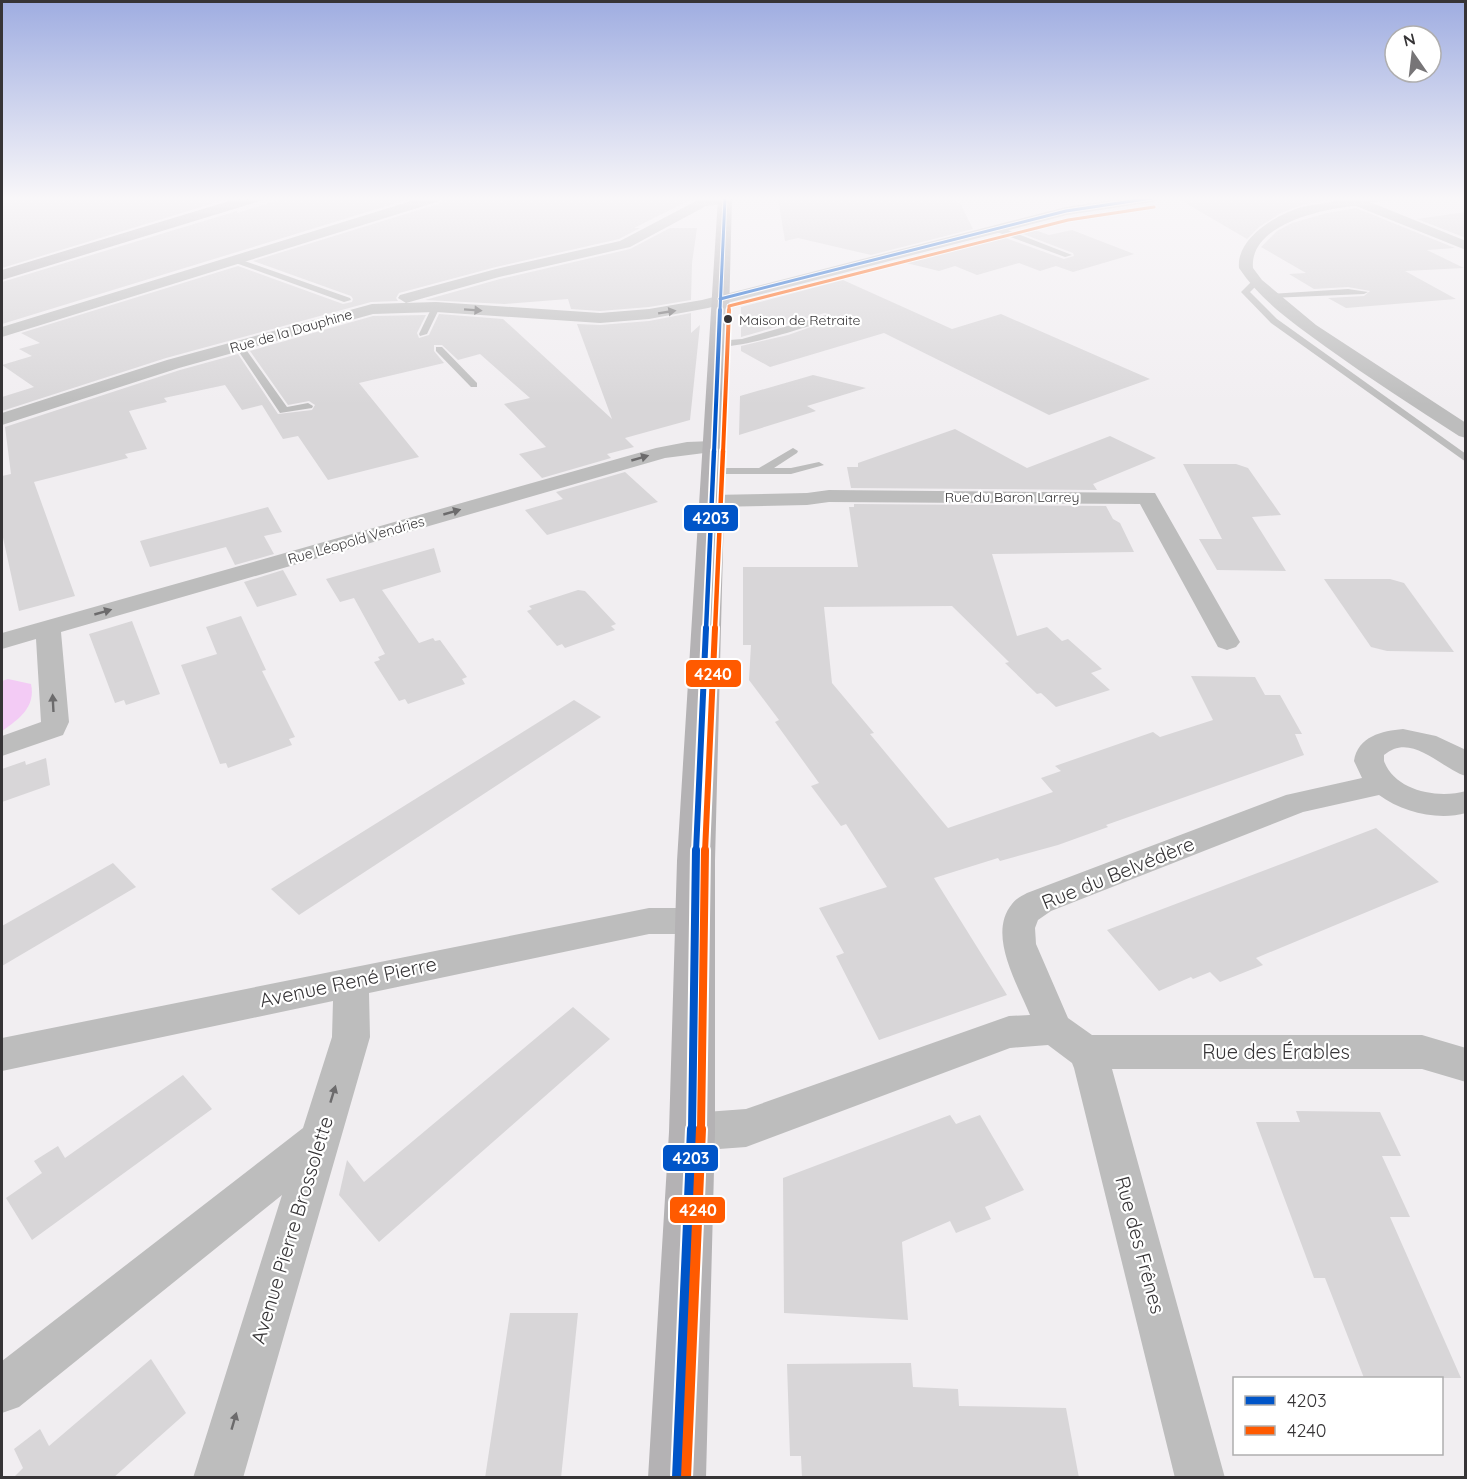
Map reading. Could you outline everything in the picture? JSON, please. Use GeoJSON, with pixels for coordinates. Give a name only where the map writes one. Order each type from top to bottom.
{"type":"FeatureCollection","features":[{"type":"Feature","properties":{"kind":"main road"},"geometry":{"type":"LineString","coordinates":[[2,275],[28,267]]}},
{"type":"Feature","properties":{"kind":"main road"},"geometry":{"type":"LineString","coordinates":[[677,1478],[692,1132],[695,921],[722,267]]}},
{"type":"Feature","properties":{"kind":"street"},"geometry":{"type":"LineString","coordinates":[[2,332],[213,267]]}},
{"type":"Feature","properties":{"kind":"street"},"geometry":{"type":"LineString","coordinates":[[372,309],[523,267]]}},
{"type":"Feature","properties":{"kind":"street","name":"Rue de la Dauphine"},"geometry":{"type":"LineString","coordinates":[[2,419],[121,380],[372,309],[436,307],[600,318],[669,312],[847,267]]}},
{"type":"Feature","properties":{"kind":"street"},"geometry":{"type":"LineString","coordinates":[[1246,267],[1255,283],[1334,345],[1466,432]]}},
{"type":"Feature","properties":{"kind":"street","name":"Rue Léopold Vendries"},"geometry":{"type":"LineString","coordinates":[[2,641],[663,452],[687,448],[713,459]]}},
{"type":"Feature","properties":{"kind":"street","name":"Rue du Baron Larrey"},"geometry":{"type":"LineString","coordinates":[[712,501],[807,500],[829,496],[1148,498],[1227,642]]}},
{"type":"Feature","properties":{"kind":"street"},"geometry":{"type":"LineString","coordinates":[[2,746],[52,728],[55,722],[50,636],[47,628]]}},
{"type":"Feature","properties":{"kind":"street"},"geometry":{"type":"LineString","coordinates":[[1466,766],[1445,751],[1413,740],[1384,741],[1375,746],[1370,753],[1369,763],[1384,784],[1398,793],[1432,805],[1448,806],[1466,802]]}},
{"type":"Feature","properties":{"kind":"street","name":"Rue du Belvédère"},"geometry":{"type":"LineString","coordinates":[[1070,1041],[1019,944],[1018,928],[1024,912],[1040,902],[1297,803],[1384,784]]}},
{"type":"Feature","properties":{"kind":"street","name":"Avenue René Pierre"},"geometry":{"type":"LineString","coordinates":[[2,1054],[649,921],[695,921]]}},
{"type":"Feature","properties":{"kind":"street","name":"Avenue Pierre Brossolette"},"geometry":{"type":"LineString","coordinates":[[218,1478],[351,1037],[351,981]]}},
{"type":"Feature","properties":{"kind":"street"},"geometry":{"type":"LineString","coordinates":[[692,1132],[746,1128],[1009,1032],[1070,1041]]}},
{"type":"Feature","properties":{"kind":"street","name":"Rue des Érables"},"geometry":{"type":"LineString","coordinates":[[1070,1041],[1422,1052],[1466,1065]]}},
{"type":"Feature","properties":{"kind":"street","name":"Rue des Frênes"},"geometry":{"type":"LineString","coordinates":[[1070,1041],[1102,1099],[1200,1478]]}},
{"type":"Feature","properties":{"kind":"street"},"geometry":{"type":"LineString","coordinates":[[2,1390],[319,1140]]}},
{"type":"Feature","properties":{"kind":"lane"},"geometry":{"type":"LineString","coordinates":[[255,267],[347,300]]}},
{"type":"Feature","properties":{"kind":"lane"},"geometry":{"type":"LineString","coordinates":[[1255,283],[1245,292],[1274,321],[1466,459]]}},
{"type":"Feature","properties":{"kind":"lane"},"geometry":{"type":"LineString","coordinates":[[1270,296],[1364,292]]}},
{"type":"Feature","properties":{"kind":"lane"},"geometry":{"type":"LineString","coordinates":[[423,334],[436,307]]}},
{"type":"Feature","properties":{"kind":"lane"},"geometry":{"type":"LineString","coordinates":[[717,344],[743,342],[826,318]]}},
{"type":"Feature","properties":{"kind":"lane"},"geometry":{"type":"LineString","coordinates":[[239,346],[284,411],[308,406]]}},
{"type":"Feature","properties":{"kind":"lane"},"geometry":{"type":"LineString","coordinates":[[439,349],[474,385]]}},
{"type":"Feature","properties":{"kind":"lane"},"geometry":{"type":"LineString","coordinates":[[760,472],[793,451]]}},
{"type":"Feature","properties":{"kind":"lane"},"geometry":{"type":"LineString","coordinates":[[713,459],[760,472],[791,471],[819,465]]}},
{"type":"Feature","properties":{"kind":"shaded area"},"geometry":{"type":"Polygon","coordinates":[[[8,679],[31,684],[32,692],[25,712],[2,731],[2,681],[8,679]]]}},
{"type":"Feature","properties":{"kind":"building"},"geometry":{"type":"Polygon","coordinates":[[[52,267],[188,267],[2,324],[2,282],[52,267]]]}},
{"type":"Feature","properties":{"kind":"building"},"geometry":{"type":"Polygon","coordinates":[[[235,267],[241,267],[343,304],[352,302],[351,296],[270,267],[496,267],[399,293],[396,298],[398,301],[371,302],[166,358],[2,411],[2,397],[34,387],[2,365],[32,356],[19,349],[40,343],[21,333],[235,267]]]}},
{"type":"Feature","properties":{"kind":"building"},"geometry":{"type":"Polygon","coordinates":[[[552,267],[692,267],[691,300],[649,307],[600,311],[571,309],[568,299],[505,304],[425,300],[552,267]]]}},
{"type":"Feature","properties":{"kind":"building"},"geometry":{"type":"Polygon","coordinates":[[[923,267],[952,267],[939,271],[923,267]]]}},
{"type":"Feature","properties":{"kind":"building"},"geometry":{"type":"Polygon","coordinates":[[[957,267],[1005,267],[977,275],[957,267]]]}},
{"type":"Feature","properties":{"kind":"building"},"geometry":{"type":"Polygon","coordinates":[[[1030,267],[1053,267],[1040,271],[1030,267]]]}},
{"type":"Feature","properties":{"kind":"building"},"geometry":{"type":"Polygon","coordinates":[[[1059,267],[1090,267],[1073,272],[1059,267]]]}},
{"type":"Feature","properties":{"kind":"building"},"geometry":{"type":"Polygon","coordinates":[[[1296,267],[1464,268],[1405,271],[1456,299],[1346,308],[1328,298],[1364,296],[1370,291],[1348,287],[1314,289],[1289,274],[1306,273],[1296,267]]]}},
{"type":"Feature","properties":{"kind":"building"},"geometry":{"type":"Polygon","coordinates":[[[843,280],[952,329],[1001,314],[1150,379],[1049,415],[884,333],[770,367],[741,351],[741,346],[788,335],[831,320],[831,315],[825,313],[741,337],[741,307],[843,280]]]}},
{"type":"Feature","properties":{"kind":"building"},"geometry":{"type":"Polygon","coordinates":[[[691,313],[691,333],[700,325],[690,420],[625,438],[634,447],[607,454],[611,458],[542,478],[519,454],[546,447],[504,404],[530,398],[480,354],[458,360],[442,345],[434,345],[434,351],[444,363],[359,383],[419,457],[328,480],[298,436],[283,439],[262,405],[242,410],[225,385],[164,398],[167,402],[129,411],[147,449],[125,454],[128,458],[34,482],[75,596],[19,611],[2,533],[2,476],[11,474],[5,427],[180,370],[238,354],[278,414],[312,410],[315,405],[309,401],[288,405],[250,351],[373,316],[426,315],[417,333],[419,338],[429,335],[439,314],[503,319],[612,419],[577,324],[600,325],[649,321],[691,313]]]}},
{"type":"Feature","properties":{"kind":"building"},"geometry":{"type":"Polygon","coordinates":[[[813,375],[866,388],[807,406],[816,411],[739,435],[740,396],[813,375]]]}},
{"type":"Feature","properties":{"kind":"building"},"geometry":{"type":"Polygon","coordinates":[[[955,429],[1027,468],[1110,436],[1156,458],[1093,484],[1097,490],[851,488],[847,467],[858,467],[858,463],[955,429]]]}},
{"type":"Feature","properties":{"kind":"building"},"geometry":{"type":"Polygon","coordinates":[[[1183,464],[1236,464],[1248,468],[1281,515],[1252,517],[1286,571],[1217,570],[1199,539],[1222,539],[1183,464]]]}},
{"type":"Feature","properties":{"kind":"building"},"geometry":{"type":"Polygon","coordinates":[[[625,472],[658,502],[547,535],[525,510],[563,499],[556,492],[625,472]]]}},
{"type":"Feature","properties":{"kind":"building"},"geometry":{"type":"Polygon","coordinates":[[[854,504],[1106,506],[1113,519],[1120,523],[1134,552],[992,554],[1017,636],[1047,627],[1062,641],[1068,639],[1102,669],[1091,673],[1110,690],[1056,707],[1041,693],[1037,694],[1005,663],[1009,662],[952,606],[824,607],[832,683],[874,733],[870,734],[948,828],[1053,792],[1041,778],[1061,771],[1055,766],[1153,732],[1160,737],[1213,720],[1191,676],[1255,677],[1265,695],[1280,695],[1302,734],[1295,734],[1304,755],[1106,825],[1108,827],[1058,845],[1000,861],[998,858],[934,878],[1007,995],[879,1040],[836,956],[844,953],[819,908],[887,887],[846,824],[841,826],[811,786],[819,783],[775,722],[779,720],[749,680],[751,645],[743,645],[743,567],[858,567],[849,507],[854,507],[854,504]]]}},
{"type":"Feature","properties":{"kind":"building"},"geometry":{"type":"Polygon","coordinates":[[[268,507],[282,532],[264,536],[274,554],[235,565],[226,547],[150,567],[140,541],[268,507]]]}},
{"type":"Feature","properties":{"kind":"building"},"geometry":{"type":"Polygon","coordinates":[[[434,548],[441,572],[382,590],[419,643],[433,638],[435,641],[440,640],[467,677],[462,679],[465,684],[408,704],[405,699],[399,701],[374,662],[380,660],[378,657],[385,654],[354,598],[340,602],[326,579],[434,548]]]}},
{"type":"Feature","properties":{"kind":"building"},"geometry":{"type":"Polygon","coordinates":[[[283,570],[297,595],[257,607],[244,582],[283,570]]]}},
{"type":"Feature","properties":{"kind":"building"},"geometry":{"type":"Polygon","coordinates":[[[1324,579],[1390,579],[1404,583],[1454,652],[1387,651],[1371,647],[1324,579]]]}},
{"type":"Feature","properties":{"kind":"building"},"geometry":{"type":"Polygon","coordinates":[[[578,590],[585,591],[616,624],[611,626],[615,630],[565,648],[562,644],[557,646],[527,611],[532,609],[529,606],[578,590]]]}},
{"type":"Feature","properties":{"kind":"building"},"geometry":{"type":"Polygon","coordinates":[[[241,616],[266,670],[262,671],[295,737],[289,739],[292,745],[228,768],[226,763],[220,764],[181,665],[217,654],[206,627],[241,616]]]}},
{"type":"Feature","properties":{"kind":"building"},"geometry":{"type":"Polygon","coordinates":[[[132,621],[160,694],[126,705],[124,700],[115,703],[89,634],[132,621]]]}},
{"type":"Feature","properties":{"kind":"building"},"geometry":{"type":"Polygon","coordinates":[[[574,700],[601,717],[299,915],[271,889],[574,700]]]}},
{"type":"Feature","properties":{"kind":"building"},"geometry":{"type":"Polygon","coordinates":[[[46,758],[50,785],[2,802],[2,769],[25,761],[26,765],[46,758]]]}},
{"type":"Feature","properties":{"kind":"building"},"geometry":{"type":"Polygon","coordinates":[[[1376,828],[1439,882],[1256,958],[1263,965],[1220,982],[1210,972],[1193,979],[1191,977],[1159,991],[1107,930],[1376,828]]]}},
{"type":"Feature","properties":{"kind":"building"},"geometry":{"type":"Polygon","coordinates":[[[113,863],[136,887],[2,966],[2,926],[113,863]]]}},
{"type":"Feature","properties":{"kind":"building"},"geometry":{"type":"Polygon","coordinates":[[[573,1007],[610,1039],[379,1242],[339,1195],[347,1160],[364,1182],[573,1007]]]}},
{"type":"Feature","properties":{"kind":"building"},"geometry":{"type":"Polygon","coordinates":[[[183,1075],[212,1109],[32,1240],[6,1198],[42,1173],[34,1161],[58,1146],[65,1158],[183,1075]]]}},
{"type":"Feature","properties":{"kind":"building"},"geometry":{"type":"Polygon","coordinates":[[[1296,1111],[1380,1112],[1401,1156],[1382,1156],[1410,1217],[1390,1217],[1461,1378],[1364,1377],[1325,1278],[1314,1278],[1256,1122],[1300,1122],[1296,1111]]]}},
{"type":"Feature","properties":{"kind":"building"},"geometry":{"type":"Polygon","coordinates":[[[950,1115],[956,1124],[980,1115],[1024,1190],[985,1207],[991,1219],[956,1233],[950,1221],[902,1242],[908,1320],[784,1313],[783,1178],[950,1115]]]}},
{"type":"Feature","properties":{"kind":"building"},"geometry":{"type":"Polygon","coordinates":[[[510,1313],[578,1313],[561,1478],[485,1478],[510,1313]]]}},
{"type":"Feature","properties":{"kind":"building"},"geometry":{"type":"Polygon","coordinates":[[[151,1359],[186,1413],[113,1478],[13,1478],[23,1468],[14,1449],[40,1429],[49,1446],[151,1359]]]}},
{"type":"Feature","properties":{"kind":"building"},"geometry":{"type":"Polygon","coordinates":[[[911,1363],[913,1387],[958,1389],[959,1406],[1066,1408],[1079,1478],[802,1478],[801,1456],[790,1456],[787,1364],[911,1363]]]}},
{"type":"Feature","properties":{"kind":"transit line","name":"4203"},"geometry":{"type":"LineString","coordinates":[[677,1478],[692,1132],[696,861],[722,267]]}},
{"type":"Feature","properties":{"kind":"transit line","name":"4203"},"geometry":{"type":"LineString","coordinates":[[720,299],[846,267]]}},
{"type":"Feature","properties":{"kind":"transit line","name":"4240"},"geometry":{"type":"LineString","coordinates":[[686,1478],[701,1132],[705,861],[729,306],[883,267]]}},
{"type":"Feature","properties":{"kind":"place","name":"Maison de Retraite"},"geometry":{"type":"Point","coordinates":[728,319]}}]}
